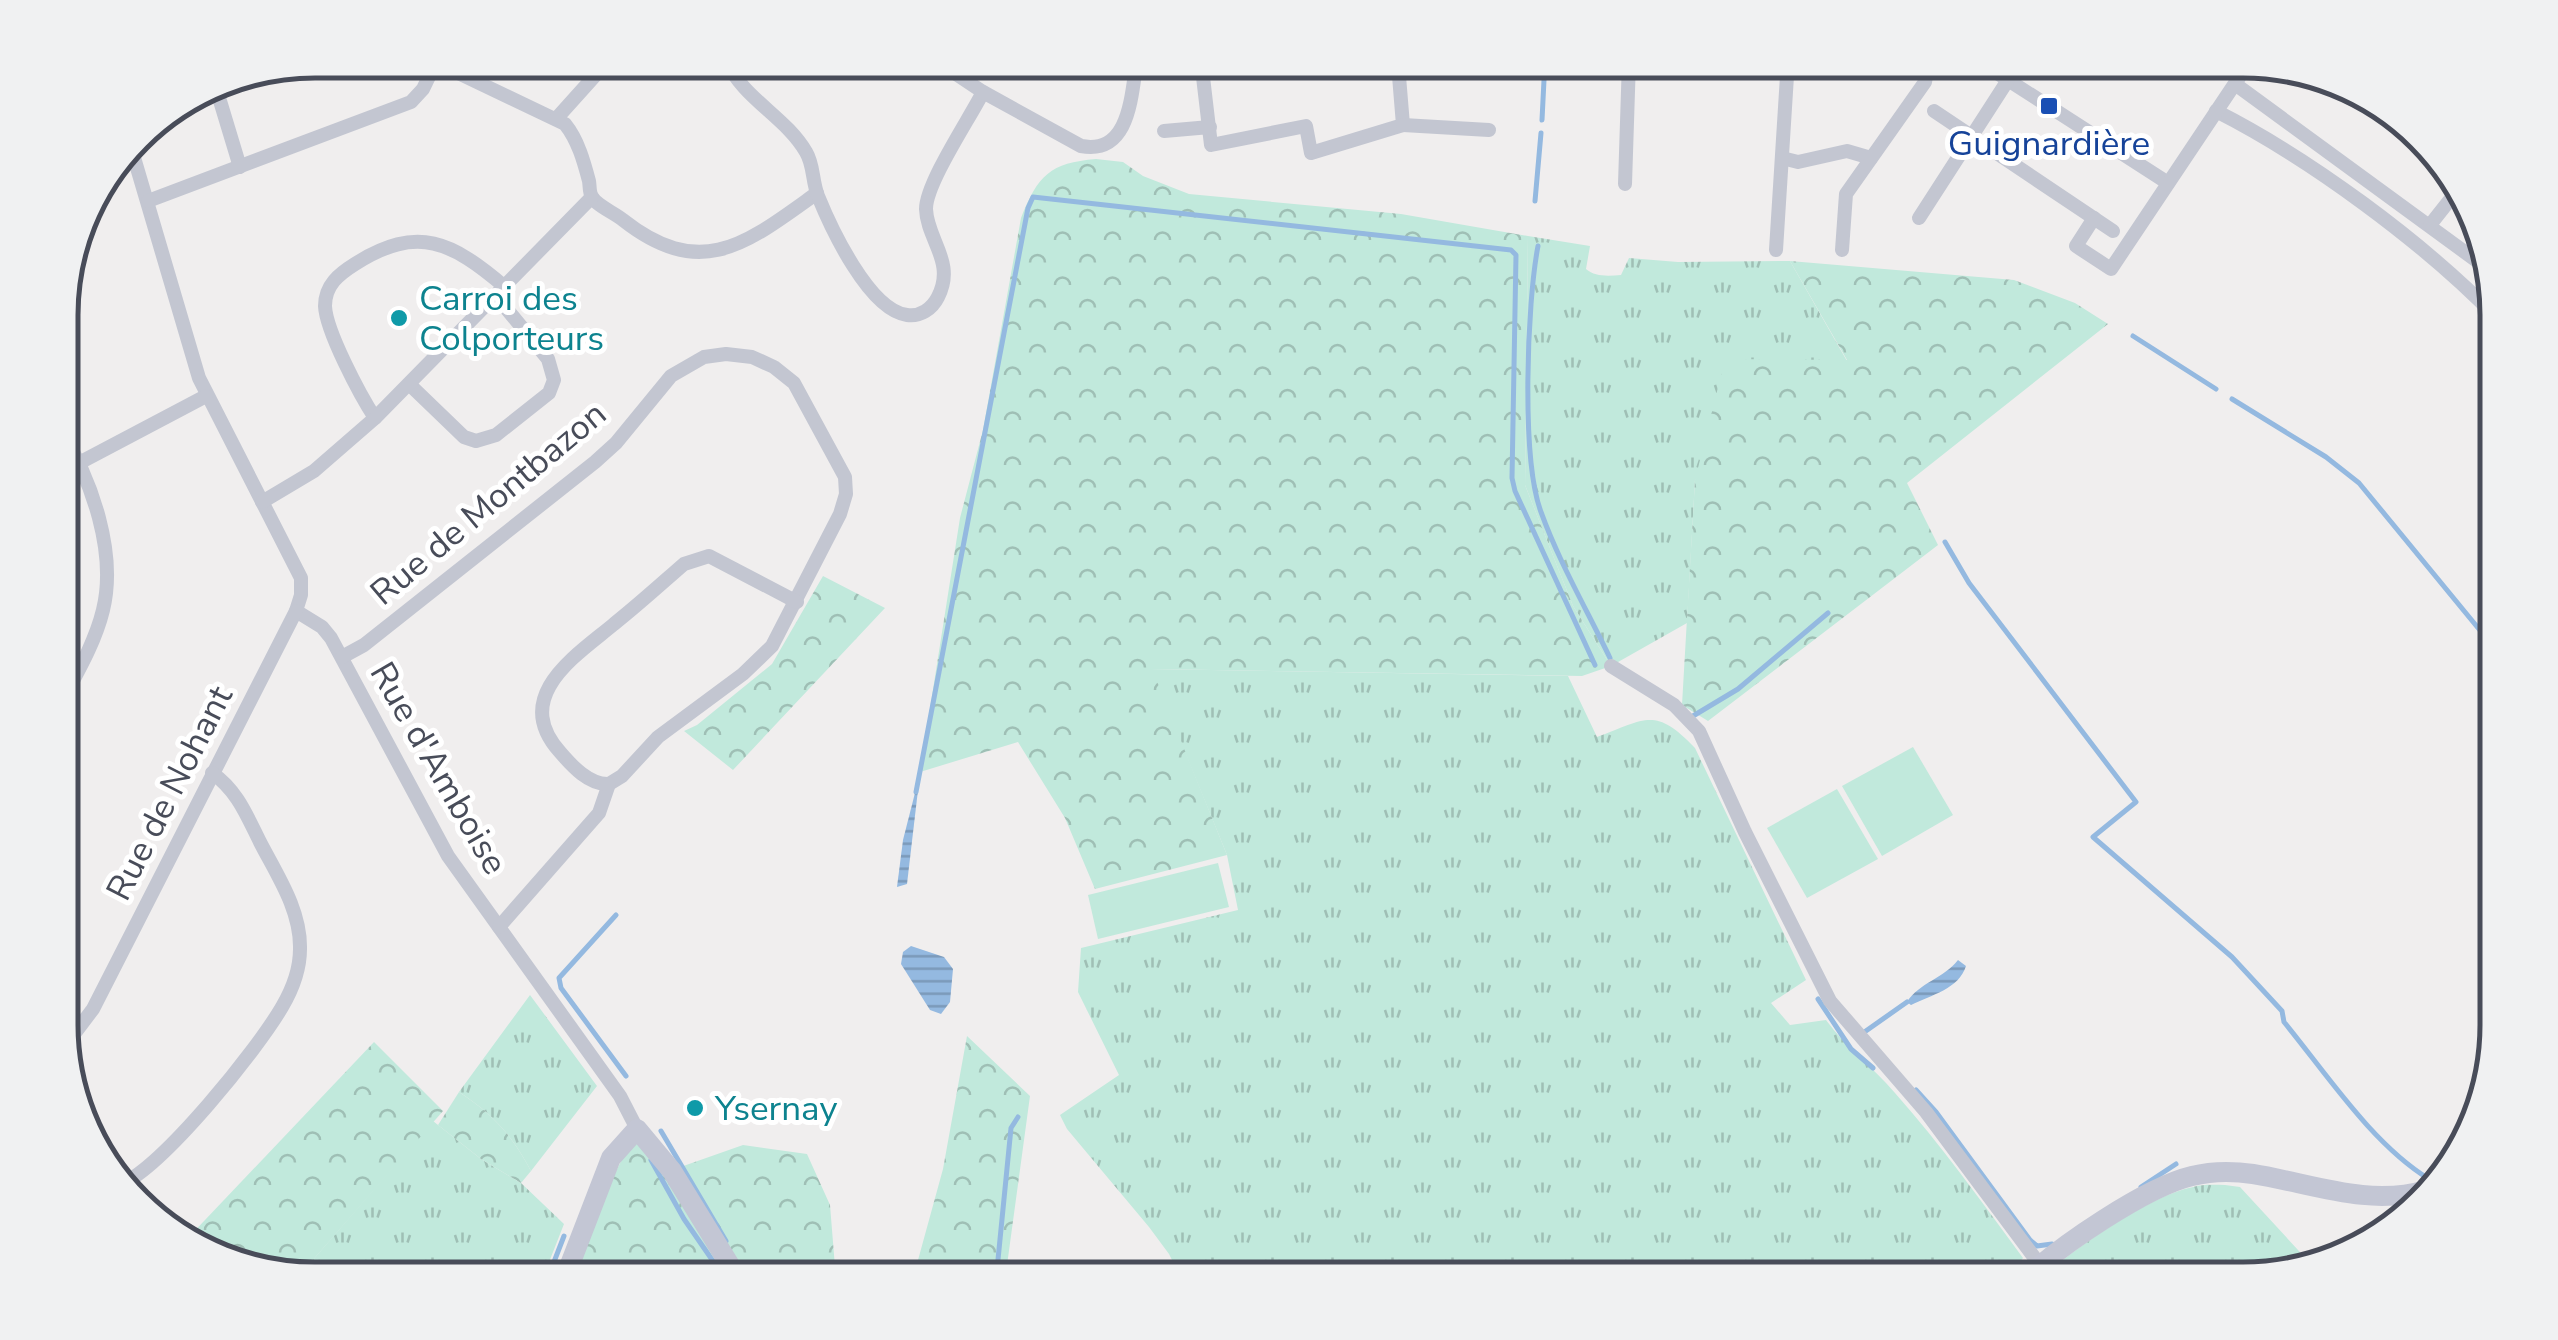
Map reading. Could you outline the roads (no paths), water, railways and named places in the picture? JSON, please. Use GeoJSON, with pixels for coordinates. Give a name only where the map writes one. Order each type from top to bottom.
{"type":"FeatureCollection","features":[{"type":"Feature","properties":{"kind":"street"},"geometry":{"type":"LineString","coordinates":[[148,202],[410,102],[423,89],[427,78]]}},
{"type":"Feature","properties":{"kind":"street"},"geometry":{"type":"LineString","coordinates":[[469,78],[556,119],[576,140],[592,197],[661,246],[694,252],[726,249],[760,234],[817,193]]}},
{"type":"Feature","properties":{"kind":"street"},"geometry":{"type":"LineString","coordinates":[[556,119],[592,78]]}},
{"type":"Feature","properties":{"kind":"street"},"geometry":{"type":"LineString","coordinates":[[735,78],[807,153],[817,193],[868,289],[898,313],[913,316],[926,311],[939,295],[944,268],[928,220],[928,198],[983,92]]}},
{"type":"Feature","properties":{"kind":"street"},"geometry":{"type":"LineString","coordinates":[[962,78],[1080,146],[1098,147],[1112,140],[1125,124],[1133,78]]}},
{"type":"Feature","properties":{"kind":"street"},"geometry":{"type":"LineString","coordinates":[[1204,78],[1211,144],[1306,126],[1310,153],[1402,125],[1488,130]]}},
{"type":"Feature","properties":{"kind":"street"},"geometry":{"type":"LineString","coordinates":[[1399,78],[1402,125]]}},
{"type":"Feature","properties":{"kind":"street"},"geometry":{"type":"LineString","coordinates":[[1625,184],[1628,78]]}},
{"type":"Feature","properties":{"kind":"street"},"geometry":{"type":"LineString","coordinates":[[1776,250],[1787,78]]}},
{"type":"Feature","properties":{"kind":"street"},"geometry":{"type":"LineString","coordinates":[[1842,250],[1846,194],[1926,78]]}},
{"type":"Feature","properties":{"kind":"street"},"geometry":{"type":"LineString","coordinates":[[2005,78],[2168,183]]}},
{"type":"Feature","properties":{"kind":"street"},"geometry":{"type":"LineString","coordinates":[[2094,218],[2076,246],[2111,269],[2239,78]]}},
{"type":"Feature","properties":{"kind":"street"},"geometry":{"type":"LineString","coordinates":[[1919,218],[2008,80]]}},
{"type":"Feature","properties":{"kind":"street"},"geometry":{"type":"LineString","coordinates":[[2235,84],[2473,257]]}},
{"type":"Feature","properties":{"kind":"street"},"geometry":{"type":"LineString","coordinates":[[219,98],[240,167]]}},
{"type":"Feature","properties":{"kind":"street"},"geometry":{"type":"LineString","coordinates":[[1934,111],[2113,231]]}},
{"type":"Feature","properties":{"kind":"street"},"geometry":{"type":"LineString","coordinates":[[2216,111],[2343,189],[2479,299]]}},
{"type":"Feature","properties":{"kind":"street"},"geometry":{"type":"LineString","coordinates":[[1164,131],[1210,127]]}},
{"type":"Feature","properties":{"kind":"street"},"geometry":{"type":"LineString","coordinates":[[1782,158],[1798,162],[1847,151],[1870,158]]}},
{"type":"Feature","properties":{"kind":"street"},"geometry":{"type":"LineString","coordinates":[[135,159],[206,396],[301,578],[296,612]]}},
{"type":"Feature","properties":{"kind":"street"},"geometry":{"type":"LineString","coordinates":[[262,502],[314,471],[375,418],[592,197]]}},
{"type":"Feature","properties":{"kind":"street"},"geometry":{"type":"LineString","coordinates":[[2430,225],[2450,199]]}},
{"type":"Feature","properties":{"kind":"street"},"geometry":{"type":"LineString","coordinates":[[375,418],[327,318],[325,302],[335,278],[370,254],[400,242],[424,240],[453,248],[501,291],[548,359],[554,380],[549,393],[496,435],[476,441],[464,437],[409,384]]}},
{"type":"Feature","properties":{"kind":"street","name":"Rue de Montbazon"},"geometry":{"type":"LineString","coordinates":[[342,658],[364,645],[595,462],[680,368],[704,357],[726,354],[764,362],[794,383],[845,477],[844,504],[779,637],[754,665],[658,737],[622,776],[609,784],[599,812],[499,927]]}},
{"type":"Feature","properties":{"kind":"street"},"geometry":{"type":"LineString","coordinates":[[78,670],[94,638],[106,592],[102,535],[79,464],[206,396]]}},
{"type":"Feature","properties":{"kind":"street"},"geometry":{"type":"LineString","coordinates":[[609,784],[588,779],[561,754],[546,728],[544,708],[548,689],[568,660],[684,564],[701,556],[717,559],[797,602]]}},
{"type":"Feature","properties":{"kind":"street","name":"Rue d'Amboise"},"geometry":{"type":"LineString","coordinates":[[296,612],[322,627],[442,846],[620,1096],[636,1129]]}},
{"type":"Feature","properties":{"kind":"street","name":"Rue de Nohant"},"geometry":{"type":"LineString","coordinates":[[78,1029],[93,1009],[296,612]]}},
{"type":"Feature","properties":{"kind":"street"},"geometry":{"type":"LineString","coordinates":[[1611,666],[1674,706],[1699,731],[1830,1001],[1926,1112],[2025,1262]]}},
{"type":"Feature","properties":{"kind":"street"},"geometry":{"type":"LineString","coordinates":[[132,1177],[151,1164],[230,1078],[282,1007],[299,962],[299,932],[286,892],[235,794],[212,773]]}},
{"type":"Feature","properties":{"kind":"street"},"geometry":{"type":"LineString","coordinates":[[571,1262],[611,1158],[636,1129],[672,1170],[728,1262]]}},
{"type":"Feature","properties":{"kind":"street"},"geometry":{"type":"LineString","coordinates":[[2047,1262],[2144,1197],[2190,1176],[2253,1174],[2372,1196],[2411,1193]]}},
{"type":"Feature","properties":{"kind":"water"},"geometry":{"type":"Polygon","coordinates":[[[916,789],[907,884],[897,887],[903,840],[916,789]]]}},
{"type":"Feature","properties":{"kind":"water"},"geometry":{"type":"Polygon","coordinates":[[[911,946],[944,957],[953,969],[950,1002],[941,1014],[930,1010],[901,964],[903,952],[911,946]]]}},
{"type":"Feature","properties":{"kind":"water"},"geometry":{"type":"Polygon","coordinates":[[[1958,960],[1966,966],[1951,986],[1911,1005],[1907,1002],[1918,990],[1958,960]]]}},
{"type":"Feature","properties":{"kind":"waterway"},"geometry":{"type":"LineString","coordinates":[[1542,120],[1544,78]]}},
{"type":"Feature","properties":{"kind":"waterway"},"geometry":{"type":"LineString","coordinates":[[1535,201],[1541,133]]}},
{"type":"Feature","properties":{"kind":"waterway"},"geometry":{"type":"LineString","coordinates":[[916,792],[1033,197],[1511,250],[1516,255],[1512,478],[1595,665]]}},
{"type":"Feature","properties":{"kind":"waterway"},"geometry":{"type":"LineString","coordinates":[[1538,246],[1528,380],[1535,488],[1556,549],[1610,658]]}},
{"type":"Feature","properties":{"kind":"waterway"},"geometry":{"type":"LineString","coordinates":[[2133,336],[2216,389]]}},
{"type":"Feature","properties":{"kind":"waterway"},"geometry":{"type":"LineString","coordinates":[[2232,399],[2326,457],[2359,483],[2480,630]]}},
{"type":"Feature","properties":{"kind":"waterway"},"geometry":{"type":"LineString","coordinates":[[1945,542],[1969,583],[2136,802],[2093,837],[2232,957],[2282,1011],[2284,1022],[2369,1127],[2426,1177]]}},
{"type":"Feature","properties":{"kind":"waterway"},"geometry":{"type":"LineString","coordinates":[[1693,716],[1738,689],[1828,613]]}},
{"type":"Feature","properties":{"kind":"waterway"},"geometry":{"type":"LineString","coordinates":[[616,915],[559,978],[561,988],[626,1076]]}},
{"type":"Feature","properties":{"kind":"waterway"},"geometry":{"type":"LineString","coordinates":[[1818,999],[1851,1049],[1873,1068]]}},
{"type":"Feature","properties":{"kind":"waterway"},"geometry":{"type":"LineString","coordinates":[[1863,1033],[1907,1002]]}},
{"type":"Feature","properties":{"kind":"waterway"},"geometry":{"type":"LineString","coordinates":[[1916,1090],[2030,1240],[2037,1246],[2052,1244]]}},
{"type":"Feature","properties":{"kind":"waterway"},"geometry":{"type":"LineString","coordinates":[[998,1262],[1011,1128],[1018,1117]]}},
{"type":"Feature","properties":{"kind":"waterway"},"geometry":{"type":"LineString","coordinates":[[661,1131],[726,1241]]}},
{"type":"Feature","properties":{"kind":"waterway"},"geometry":{"type":"LineString","coordinates":[[651,1160],[714,1262]]}},
{"type":"Feature","properties":{"kind":"waterway"},"geometry":{"type":"LineString","coordinates":[[2141,1187],[2176,1164]]}},
{"type":"Feature","properties":{"kind":"waterway"},"geometry":{"type":"LineString","coordinates":[[554,1262],[564,1236]]}},
{"type":"Feature","properties":{"kind":"place","name":"Guignardière"},"geometry":{"type":"Point","coordinates":[2049,106]}},
{"type":"Feature","properties":{"kind":"place","name":"Carroi des Colporteurs"},"geometry":{"type":"Point","coordinates":[399,318]}},
{"type":"Feature","properties":{"kind":"place","name":"Ysernay"},"geometry":{"type":"Point","coordinates":[695,1108]}}]}
